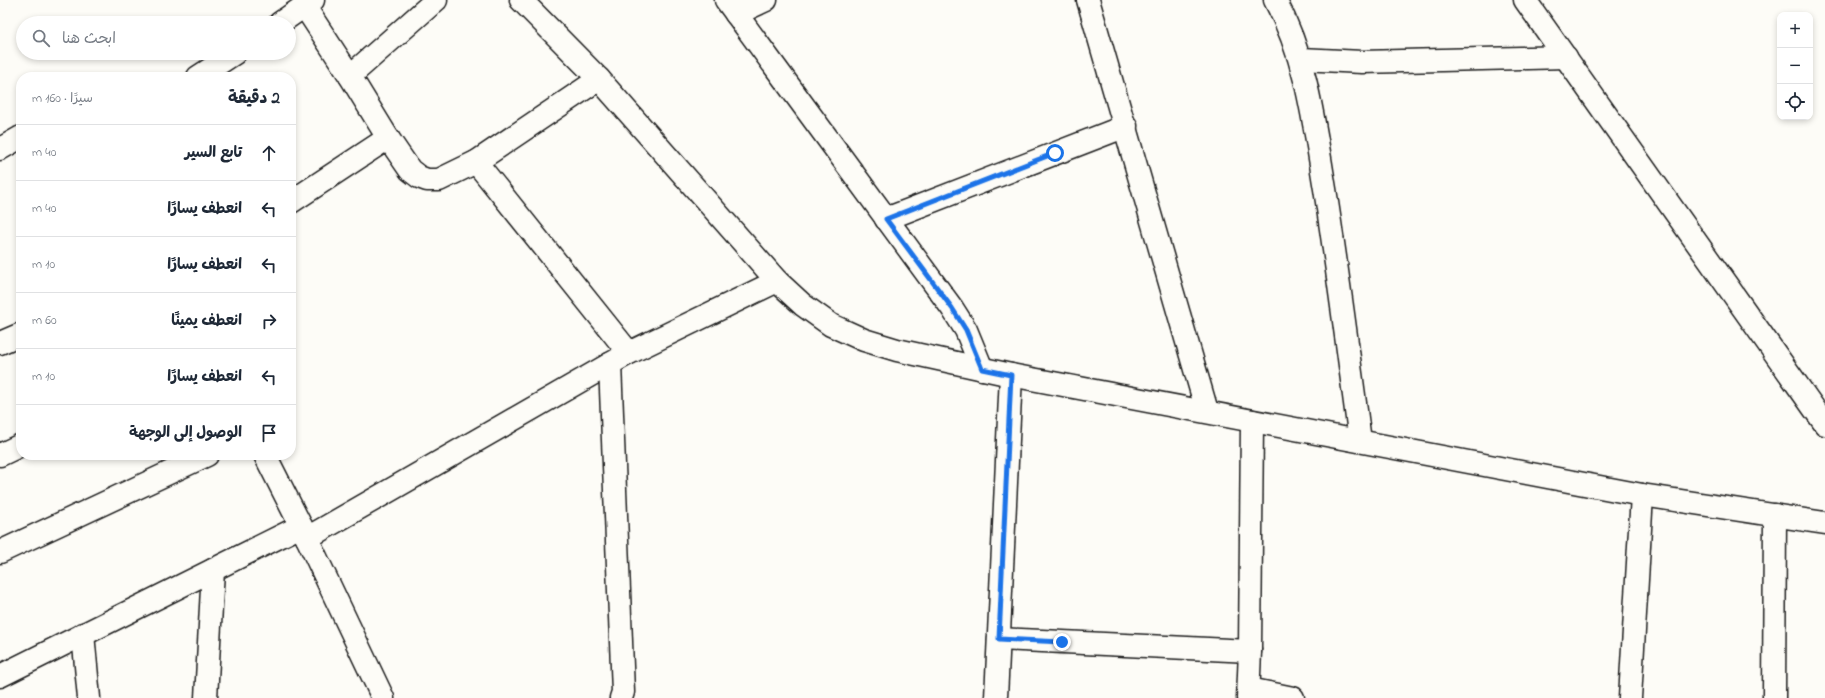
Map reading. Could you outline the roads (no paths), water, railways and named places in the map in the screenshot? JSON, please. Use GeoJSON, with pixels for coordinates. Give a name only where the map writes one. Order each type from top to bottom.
{"type":"FeatureCollection","features":[{"type":"Feature","properties":{"kind":"street"},"geometry":{"type":"LineString","coordinates":[[350,76],[436,0]]}},
{"type":"Feature","properties":{"kind":"street"},"geometry":{"type":"LineString","coordinates":[[521,0],[599,79],[777,281],[802,305],[832,325],[864,340],[897,350],[982,369],[1207,411],[1252,421],[1642,494],[1825,523]]}},
{"type":"Feature","properties":{"kind":"street"},"geometry":{"type":"LineString","coordinates":[[766,0],[731,7],[952,308],[966,330],[982,369]]}},
{"type":"Feature","properties":{"kind":"street"},"geometry":{"type":"LineString","coordinates":[[1088,0],[1126,126],[1207,411]]}},
{"type":"Feature","properties":{"kind":"street"},"geometry":{"type":"LineString","coordinates":[[1275,0],[1300,59],[1317,145],[1337,267],[1360,441]]}},
{"type":"Feature","properties":{"kind":"street"},"geometry":{"type":"LineString","coordinates":[[1525,0],[1825,424]]}},
{"type":"Feature","properties":{"kind":"street"},"geometry":{"type":"LineString","coordinates":[[290,16],[309,3],[350,76],[388,138],[410,170],[419,177],[427,180],[439,180],[476,162],[599,79]]}},
{"type":"Feature","properties":{"kind":"street"},"geometry":{"type":"LineString","coordinates":[[1300,59],[1362,62],[1566,57]]}},
{"type":"Feature","properties":{"kind":"street"},"geometry":{"type":"LineString","coordinates":[[206,72],[224,60]]}},
{"type":"Feature","properties":{"kind":"street"},"geometry":{"type":"LineString","coordinates":[[886,219],[1126,126]]}},
{"type":"Feature","properties":{"kind":"street"},"geometry":{"type":"LineString","coordinates":[[296,199],[388,138]]}},
{"type":"Feature","properties":{"kind":"street"},"geometry":{"type":"LineString","coordinates":[[0,149],[16,140]]}},
{"type":"Feature","properties":{"kind":"street"},"geometry":{"type":"LineString","coordinates":[[476,162],[629,353]]}},
{"type":"Feature","properties":{"kind":"street"},"geometry":{"type":"LineString","coordinates":[[0,676],[213,570],[304,532],[629,353],[777,281]]}},
{"type":"Feature","properties":{"kind":"street"},"geometry":{"type":"LineString","coordinates":[[0,343],[16,336]]}},
{"type":"Feature","properties":{"kind":"street"},"geometry":{"type":"LineString","coordinates":[[610,364],[623,692],[621,698]]}},
{"type":"Feature","properties":{"kind":"street"},"geometry":{"type":"LineString","coordinates":[[996,698],[1011,375]]}},
{"type":"Feature","properties":{"kind":"street"},"geometry":{"type":"LineString","coordinates":[[1252,421],[1250,651],[1248,693],[1293,698]]}},
{"type":"Feature","properties":{"kind":"street"},"geometry":{"type":"LineString","coordinates":[[0,455],[16,447]]}},
{"type":"Feature","properties":{"kind":"street"},"geometry":{"type":"LineString","coordinates":[[0,552],[196,460]]}},
{"type":"Feature","properties":{"kind":"street"},"geometry":{"type":"LineString","coordinates":[[268,460],[304,532],[383,698]]}},
{"type":"Feature","properties":{"kind":"street"},"geometry":{"type":"LineString","coordinates":[[1630,698],[1642,494]]}},
{"type":"Feature","properties":{"kind":"street"},"geometry":{"type":"LineString","coordinates":[[1774,698],[1775,514]]}},
{"type":"Feature","properties":{"kind":"street"},"geometry":{"type":"LineString","coordinates":[[206,698],[213,570]]}},
{"type":"Feature","properties":{"kind":"street"},"geometry":{"type":"LineString","coordinates":[[83,634],[89,698]]}},
{"type":"Feature","properties":{"kind":"street"},"geometry":{"type":"LineString","coordinates":[[999,639],[1250,651]]}}]}
